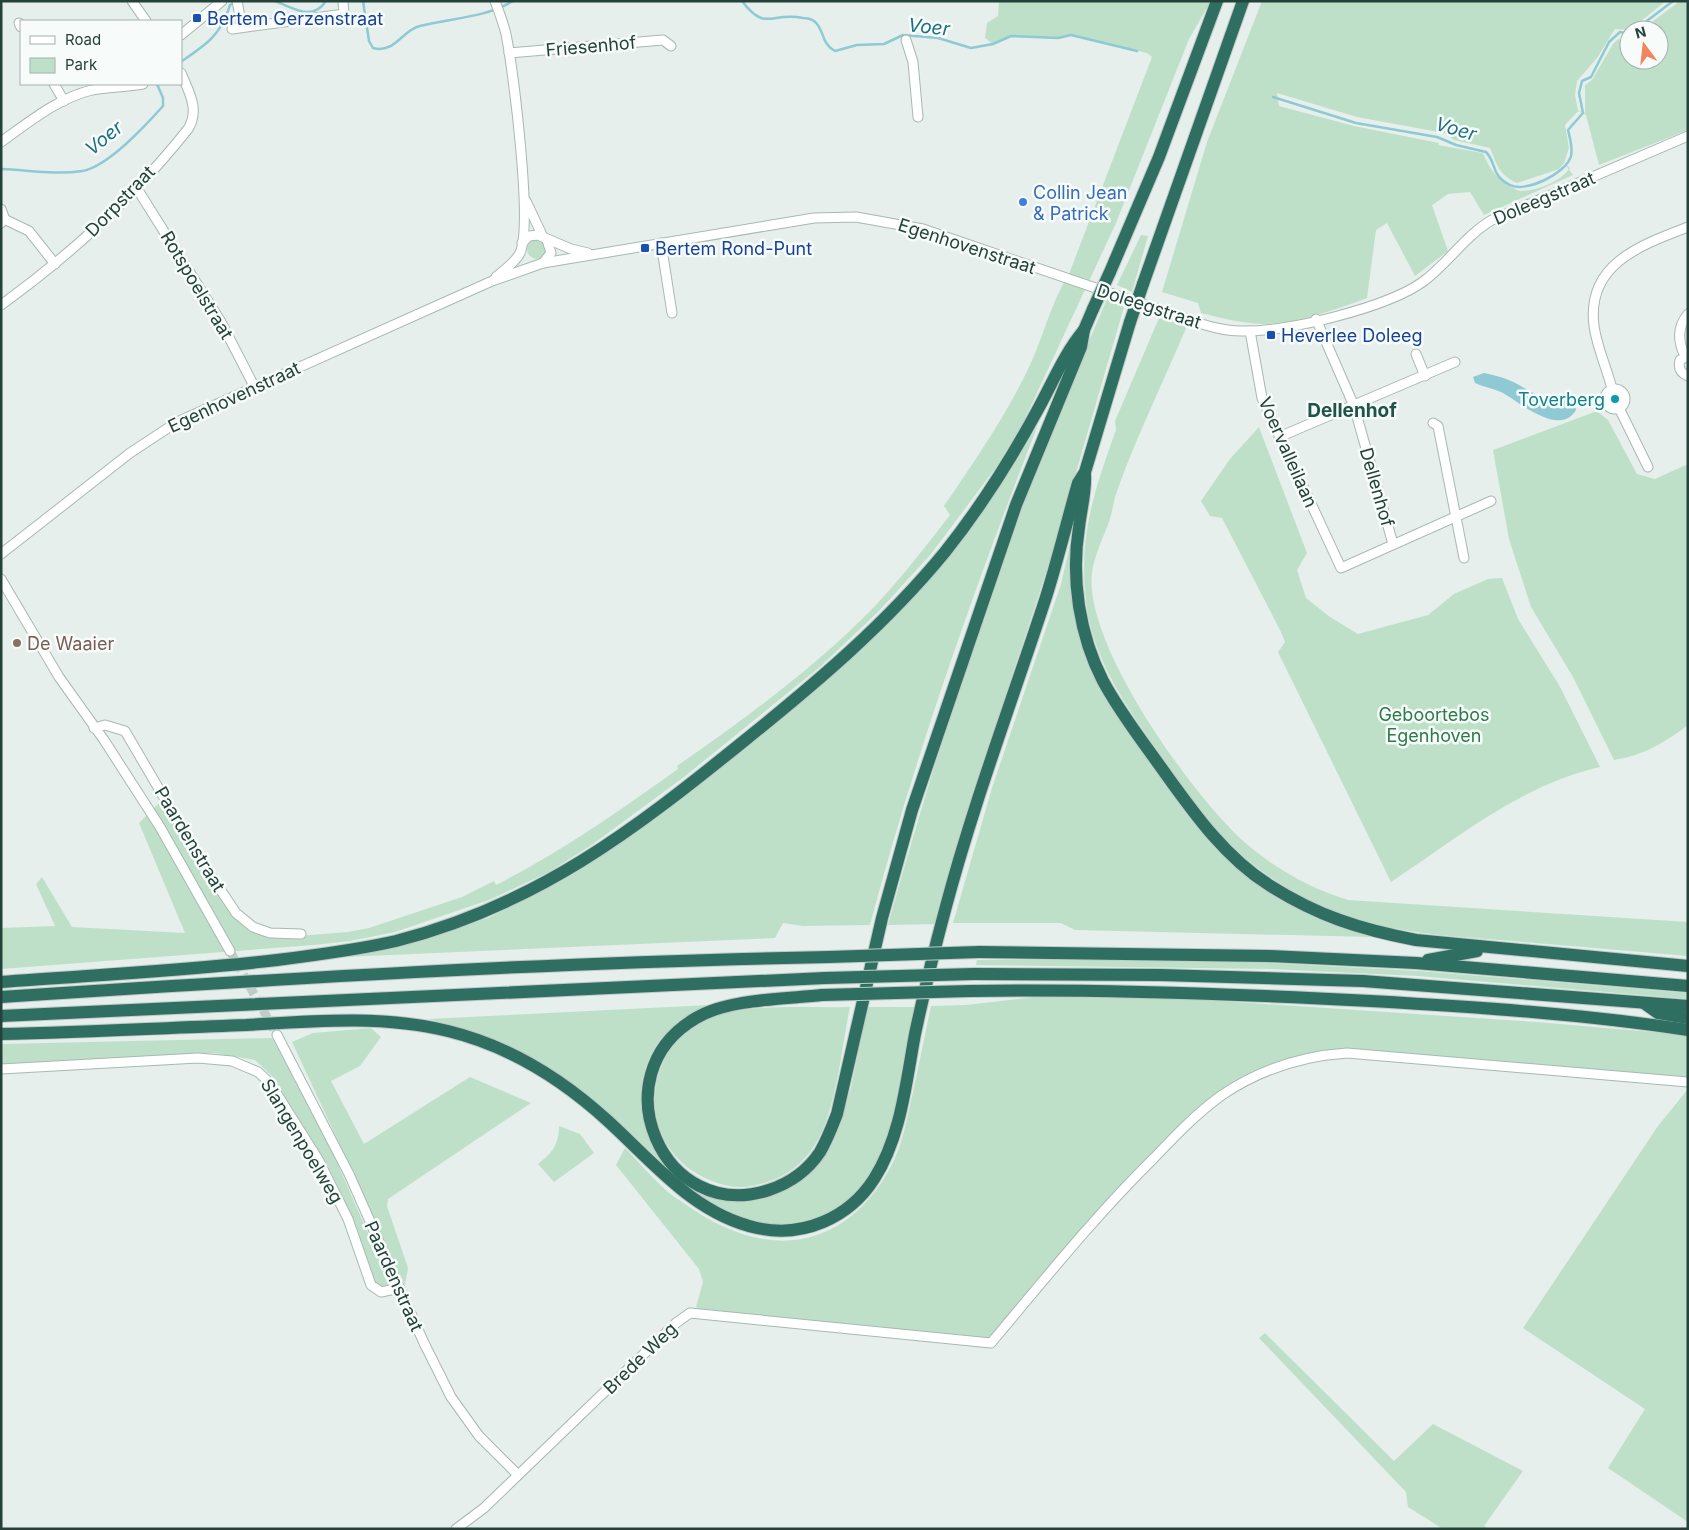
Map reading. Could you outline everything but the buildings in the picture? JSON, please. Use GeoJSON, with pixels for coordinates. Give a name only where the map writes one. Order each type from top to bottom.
{"type":"FeatureCollection","features":[{"type":"Feature","properties":{"kind":"highway"},"geometry":{"type":"LineString","coordinates":[[1217,1],[1159,157],[1084,330],[1081,346],[1016,505],[912,810],[882,918],[853,1038],[838,1114],[820,1153],[806,1169],[791,1180],[757,1194],[733,1194],[710,1190],[691,1180],[671,1164],[657,1144],[648,1115],[647,1092],[651,1072],[665,1044],[680,1028],[697,1017],[721,1008],[822,995],[970,990],[1247,994],[1545,1012],[1613,1019],[1688,1030]]}},
{"type":"Feature","properties":{"kind":"highway"},"geometry":{"type":"LineString","coordinates":[[1,1034],[344,1021],[416,1024],[451,1032],[512,1054],[559,1081],[598,1112],[680,1189],[722,1216],[742,1224],[782,1232],[816,1226],[833,1218],[864,1193],[875,1178],[885,1158],[897,1123],[920,1012],[946,908],[971,822],[1047,593],[1078,483],[1085,472],[1130,322],[1243,1]]}},
{"type":"Feature","properties":{"kind":"highway"},"geometry":{"type":"LineString","coordinates":[[1,982],[207,967],[364,947],[411,937],[479,914],[527,894],[572,869],[638,824],[746,740],[837,664],[897,606],[944,553],[994,485],[1039,408],[1072,344],[1084,330]]}},
{"type":"Feature","properties":{"kind":"highway"},"geometry":{"type":"LineString","coordinates":[[1085,472],[1086,485],[1078,528],[1076,578],[1079,606],[1092,654],[1102,680],[1129,723],[1212,834],[1234,857],[1267,884],[1336,921],[1372,932],[1416,940],[1688,966]]}},
{"type":"Feature","properties":{"kind":"highway"},"geometry":{"type":"LineString","coordinates":[[1416,963],[1458,953],[1502,949]]}},
{"type":"Feature","properties":{"kind":"highway"},"geometry":{"type":"LineString","coordinates":[[1,997],[376,974],[688,960],[979,952],[1268,956],[1416,963],[1688,986]]}},
{"type":"Feature","properties":{"kind":"highway"},"geometry":{"type":"LineString","coordinates":[[1,1016],[825,978],[974,974],[1169,975],[1363,981],[1688,1006]]}},
{"type":"Feature","properties":{"kind":"highway"},"geometry":{"type":"LineString","coordinates":[[1642,1002],[1658,1013],[1688,1018]]}},
{"type":"Feature","properties":{"kind":"street"},"geometry":{"type":"LineString","coordinates":[[132,1],[145,20]]}},
{"type":"Feature","properties":{"kind":"street"},"geometry":{"type":"LineString","coordinates":[[182,34],[222,1]]}},
{"type":"Feature","properties":{"kind":"street"},"geometry":{"type":"LineString","coordinates":[[232,29],[344,14],[343,1]]}},
{"type":"Feature","properties":{"kind":"street"},"geometry":{"type":"LineString","coordinates":[[238,4],[242,27]]}},
{"type":"Feature","properties":{"kind":"street"},"geometry":{"type":"LineString","coordinates":[[496,5],[509,53],[523,192],[521,247],[526,262],[541,264],[551,253],[528,207],[523,192]]}},
{"type":"Feature","properties":{"kind":"street","name":"Friesenhof"},"geometry":{"type":"LineString","coordinates":[[509,53],[663,40],[671,46]]}},
{"type":"Feature","properties":{"kind":"street"},"geometry":{"type":"LineString","coordinates":[[906,40],[913,62],[918,117]]}},
{"type":"Feature","properties":{"kind":"street","name":"Dorpstraat"},"geometry":{"type":"LineString","coordinates":[[1,305],[56,264],[136,187],[184,134],[192,121],[193,103],[182,76]]}},
{"type":"Feature","properties":{"kind":"street"},"geometry":{"type":"LineString","coordinates":[[55,85],[64,101]]}},
{"type":"Feature","properties":{"kind":"street"},"geometry":{"type":"LineString","coordinates":[[1,142],[64,101],[91,90],[134,85]]}},
{"type":"Feature","properties":{"kind":"street","name":"Doleegstraat"},"geometry":{"type":"LineString","coordinates":[[1044,271],[1192,321],[1227,330],[1250,331],[1316,320],[1376,305],[1404,294],[1431,275],[1477,231],[1492,220],[1688,136]]}},
{"type":"Feature","properties":{"kind":"street","name":"Rotspoelstraat"},"geometry":{"type":"LineString","coordinates":[[136,187],[221,322],[254,386]]}},
{"type":"Feature","properties":{"kind":"street"},"geometry":{"type":"LineString","coordinates":[[1,209],[3,221],[29,231],[56,264]]}},
{"type":"Feature","properties":{"kind":"street","name":"Egenhovenstraat"},"geometry":{"type":"LineString","coordinates":[[1,554],[122,459],[177,422],[492,281],[541,264],[814,218],[856,217],[923,228],[1044,271]]}},
{"type":"Feature","properties":{"kind":"street"},"geometry":{"type":"LineString","coordinates":[[1612,389],[1594,327],[1594,305],[1601,283],[1617,262],[1632,251],[1688,227]]}},
{"type":"Feature","properties":{"kind":"street"},"geometry":{"type":"LineString","coordinates":[[521,247],[534,235],[545,238]]}},
{"type":"Feature","properties":{"kind":"street","name":"Egenhovenstraat"},"geometry":{"type":"LineString","coordinates":[[545,238],[574,250],[594,254]]}},
{"type":"Feature","properties":{"kind":"street"},"geometry":{"type":"LineString","coordinates":[[662,243],[672,312]]}},
{"type":"Feature","properties":{"kind":"street","name":"Egenhovenstraat"},"geometry":{"type":"LineString","coordinates":[[492,281],[511,264],[521,247]]}},
{"type":"Feature","properties":{"kind":"street"},"geometry":{"type":"LineString","coordinates":[[1688,314],[1681,327],[1680,336],[1686,356],[1680,360],[1679,367],[1682,373],[1688,376]]}},
{"type":"Feature","properties":{"kind":"street","name":"Dellenhof"},"geometry":{"type":"LineString","coordinates":[[1316,320],[1354,406],[1393,544]]}},
{"type":"Feature","properties":{"kind":"street","name":"Voervalleilaan"},"geometry":{"type":"LineString","coordinates":[[1250,331],[1262,398],[1341,568],[1393,544]]}},
{"type":"Feature","properties":{"kind":"street"},"geometry":{"type":"LineString","coordinates":[[1416,354],[1425,376]]}},
{"type":"Feature","properties":{"kind":"street"},"geometry":{"type":"LineString","coordinates":[[1279,437],[1455,362]]}},
{"type":"Feature","properties":{"kind":"street"},"geometry":{"type":"LineString","coordinates":[[1612,389],[1621,391],[1625,396],[1624,403],[1620,408],[1613,409],[1606,403],[1606,394],[1612,389]]}},
{"type":"Feature","properties":{"kind":"street"},"geometry":{"type":"LineString","coordinates":[[1620,408],[1648,467]]}},
{"type":"Feature","properties":{"kind":"street"},"geometry":{"type":"LineString","coordinates":[[1433,423],[1438,426],[1464,558]]}},
{"type":"Feature","properties":{"kind":"street"},"geometry":{"type":"LineString","coordinates":[[1393,544],[1491,501]]}},
{"type":"Feature","properties":{"kind":"street","name":"Paardenstraat"},"geometry":{"type":"LineString","coordinates":[[1,579],[52,665],[104,740],[160,827],[230,951]]}},
{"type":"Feature","properties":{"kind":"street","name":"Paardenstraat"},"geometry":{"type":"LineString","coordinates":[[94,728],[106,725],[126,731],[200,859],[236,913],[253,927],[270,933],[300,934]]}},
{"type":"Feature","properties":{"kind":"street","name":"Paardenstraat"},"geometry":{"type":"LineString","coordinates":[[277,1035],[349,1174],[450,1397],[479,1436],[518,1475]]}},
{"type":"Feature","properties":{"kind":"street","name":"Brede Weg"},"geometry":{"type":"LineString","coordinates":[[456,1529],[484,1508],[676,1323],[690,1313],[991,1343],[1113,1200],[1195,1117],[1223,1095],[1268,1071],[1303,1058],[1347,1053],[1688,1082]]}},
{"type":"Feature","properties":{"kind":"street","name":"Slangenpoelweg"},"geometry":{"type":"LineString","coordinates":[[1,1069],[198,1058],[232,1061],[251,1067],[270,1083],[319,1161],[348,1219],[371,1285],[381,1292],[400,1288]]}},
{"type":"Feature","properties":{"kind":"green space"},"geometry":{"type":"Polygon","coordinates":[[[999,1],[1211,1],[1189,39],[1116,223],[1023,423],[997,466],[931,554],[879,611],[821,666],[684,777],[593,844],[549,872],[489,900],[395,932],[350,941],[1,969],[1,928],[55,926],[36,884],[42,877],[72,927],[185,933],[139,823],[167,795],[234,915],[258,934],[285,937],[348,932],[369,928],[462,897],[494,881],[496,885],[567,845],[678,769],[677,766],[805,671],[875,606],[950,515],[944,506],[990,437],[1021,384],[1035,354],[1052,307],[1069,274],[1152,57],[1147,53],[1071,35],[1058,38],[1011,36],[993,44],[985,38],[987,23],[998,16],[999,1]]]}},
{"type":"Feature","properties":{"kind":"green space"},"geometry":{"type":"Polygon","coordinates":[[[1262,1],[1666,1],[1642,20],[1619,20],[1619,29],[1615,29],[1597,58],[1577,81],[1575,95],[1578,110],[1585,114],[1585,85],[1592,80],[1613,44],[1618,39],[1619,70],[1669,70],[1669,20],[1654,20],[1680,1],[1688,1],[1688,130],[1599,165],[1586,115],[1578,111],[1565,125],[1569,148],[1564,163],[1559,169],[1517,183],[1502,173],[1490,148],[1454,140],[1444,133],[1357,117],[1277,93],[1279,106],[1354,126],[1483,153],[1489,166],[1497,176],[1506,184],[1519,191],[1533,190],[1554,182],[1569,169],[1573,175],[1484,215],[1470,192],[1448,194],[1432,205],[1448,251],[1415,276],[1387,223],[1376,230],[1367,298],[1315,316],[1289,322],[1262,324],[1239,321],[1201,313],[1198,303],[1162,292],[1207,142],[1262,1]]]}},
{"type":"Feature","properties":{"kind":"green space"},"geometry":{"type":"Polygon","coordinates":[[[1141,235],[1148,236],[1132,292],[1117,285],[1141,235]]]}},
{"type":"Feature","properties":{"kind":"green space"},"geometry":{"type":"Polygon","coordinates":[[[533,239],[541,239],[547,245],[547,253],[541,259],[533,259],[527,253],[527,245],[533,239]]]}},
{"type":"Feature","properties":{"kind":"green space"},"geometry":{"type":"Polygon","coordinates":[[[1107,299],[1124,307],[1055,545],[973,795],[937,924],[888,925],[935,766],[986,608],[1074,375],[1107,299]]]}},
{"type":"Feature","properties":{"kind":"green space"},"geometry":{"type":"Polygon","coordinates":[[[1159,318],[1187,326],[1140,432],[1115,497],[1110,519],[1093,566],[1094,603],[1105,639],[1124,679],[1147,720],[1201,795],[1227,825],[1249,846],[1272,863],[1309,885],[1348,900],[1688,922],[1688,956],[1443,935],[1370,923],[1324,907],[1284,886],[1234,849],[1213,826],[1153,744],[1114,683],[1094,639],[1088,616],[1085,591],[1084,569],[1087,528],[1096,489],[1116,430],[1115,421],[1159,318]]]}},
{"type":"Feature","properties":{"kind":"green space"},"geometry":{"type":"Polygon","coordinates":[[[1613,393],[1617,393],[1621,399],[1617,405],[1613,405],[1609,401],[1609,397],[1613,393]]]}},
{"type":"Feature","properties":{"kind":"green space"},"geometry":{"type":"Polygon","coordinates":[[[1597,411],[1608,420],[1637,474],[1655,479],[1688,464],[1688,725],[1644,752],[1614,760],[1573,677],[1531,607],[1509,539],[1493,450],[1597,411]]]}},
{"type":"Feature","properties":{"kind":"green space"},"geometry":{"type":"Polygon","coordinates":[[[1038,425],[991,548],[926,735],[870,925],[803,926],[783,923],[775,938],[345,957],[417,941],[488,918],[570,876],[622,842],[704,781],[829,679],[875,635],[1003,481],[1038,425]]]}},
{"type":"Feature","properties":{"kind":"green space","name":"Geboortebos Egenhoven"},"geometry":{"type":"Polygon","coordinates":[[[1259,427],[1307,553],[1297,570],[1306,598],[1330,617],[1358,634],[1428,615],[1454,594],[1488,579],[1502,578],[1518,619],[1559,685],[1600,767],[1571,775],[1543,786],[1517,800],[1465,831],[1391,882],[1278,652],[1285,642],[1281,632],[1222,518],[1210,516],[1201,501],[1230,459],[1259,427]]]}},
{"type":"Feature","properties":{"kind":"green space"},"geometry":{"type":"Polygon","coordinates":[[[1071,540],[1082,646],[1219,849],[1339,926],[1371,937],[1075,930],[1061,923],[953,923],[992,788],[1061,584],[1071,540]]]}},
{"type":"Feature","properties":{"kind":"green space"},"geometry":{"type":"Polygon","coordinates":[[[977,960],[1162,960],[1270,963],[1419,971],[1688,993],[1688,999],[1418,976],[1270,969],[976,965],[977,960]]]}},
{"type":"Feature","properties":{"kind":"green space"},"geometry":{"type":"Polygon","coordinates":[[[1035,997],[1174,998],[1537,1022],[1675,1034],[1688,1036],[1688,1079],[1376,1053],[1322,1051],[1259,1071],[1151,1156],[1122,1184],[987,1340],[700,1311],[696,1307],[703,1282],[699,1269],[616,1165],[625,1148],[671,1194],[700,1214],[725,1227],[750,1236],[775,1240],[798,1240],[820,1234],[841,1224],[859,1209],[876,1191],[890,1168],[907,1121],[931,1006],[966,1005],[1035,997]]]}},
{"type":"Feature","properties":{"kind":"green space"},"geometry":{"type":"Polygon","coordinates":[[[709,1005],[667,1032],[657,1044],[644,1072],[641,1103],[643,1118],[653,1147],[669,1169],[668,1171],[606,1112],[472,1032],[428,1019],[709,1005]]]}},
{"type":"Feature","properties":{"kind":"green space"},"geometry":{"type":"Polygon","coordinates":[[[850,1007],[832,1103],[826,1122],[810,1152],[799,1164],[779,1178],[764,1183],[745,1187],[728,1186],[712,1181],[685,1165],[667,1144],[657,1119],[655,1093],[661,1067],[675,1044],[696,1025],[725,1013],[756,1008],[850,1007]]]}},
{"type":"Feature","properties":{"kind":"green space"},"geometry":{"type":"Polygon","coordinates":[[[867,1007],[916,1007],[898,1096],[884,1147],[876,1166],[865,1183],[851,1198],[835,1210],[817,1219],[798,1225],[778,1227],[757,1224],[738,1218],[687,1188],[686,1182],[724,1198],[747,1200],[770,1195],[792,1185],[838,1125],[851,1088],[867,1007]]]}},
{"type":"Feature","properties":{"kind":"green space"},"geometry":{"type":"Polygon","coordinates":[[[371,1028],[381,1037],[360,1066],[331,1081],[364,1144],[470,1077],[531,1103],[388,1199],[387,1206],[408,1268],[405,1285],[292,1042],[313,1033],[371,1028]]]}},
{"type":"Feature","properties":{"kind":"green space"},"geometry":{"type":"Polygon","coordinates":[[[272,1038],[324,1133],[390,1283],[387,1287],[382,1288],[375,1284],[355,1223],[328,1166],[272,1076],[255,1060],[214,1053],[1,1065],[1,1044],[272,1038]]]}},
{"type":"Feature","properties":{"kind":"green space"},"geometry":{"type":"Polygon","coordinates":[[[1688,1089],[1688,1522],[1608,1468],[1645,1409],[1523,1328],[1658,1126],[1688,1089]]]}},
{"type":"Feature","properties":{"kind":"green space"},"geometry":{"type":"Polygon","coordinates":[[[559,1126],[580,1134],[594,1153],[554,1182],[538,1164],[554,1148],[558,1138],[559,1126]]]}},
{"type":"Feature","properties":{"kind":"green space"},"geometry":{"type":"Polygon","coordinates":[[[1265,1333],[1394,1461],[1433,1424],[1523,1471],[1484,1526],[1489,1529],[1443,1529],[1408,1507],[1406,1492],[1259,1338],[1265,1333]]]}},
{"type":"Feature","properties":{"kind":"water"},"geometry":{"type":"Polygon","coordinates":[[[1484,373],[1508,380],[1546,398],[1559,399],[1560,394],[1572,396],[1576,410],[1569,418],[1560,420],[1539,415],[1501,392],[1475,383],[1473,377],[1484,373]]]}},
{"type":"Feature","properties":{"kind":"waterway","name":"Voer"},"geometry":{"type":"LineString","coordinates":[[275,1],[302,12],[315,11],[326,1]]}},
{"type":"Feature","properties":{"kind":"waterway","name":"Voer"},"geometry":{"type":"LineString","coordinates":[[363,1],[369,41],[373,48],[381,49],[393,45],[414,28],[491,11],[513,1]]}},
{"type":"Feature","properties":{"kind":"waterway","name":"Voer"},"geometry":{"type":"LineString","coordinates":[[742,1],[750,11],[763,19],[792,17],[813,20],[820,28],[827,44],[835,51],[857,45],[884,44],[903,35],[938,38],[971,48],[993,44],[1011,36],[1058,38],[1071,35],[1137,51]]}},
{"type":"Feature","properties":{"kind":"waterway","name":"Voer"},"geometry":{"type":"LineString","coordinates":[[1648,20],[1673,1]]}},
{"type":"Feature","properties":{"kind":"waterway","name":"Voer"},"geometry":{"type":"LineString","coordinates":[[182,61],[212,38],[222,24],[230,5],[234,3]]}},
{"type":"Feature","properties":{"kind":"waterway","name":"Voer"},"geometry":{"type":"LineString","coordinates":[[1273,97],[1356,123],[1437,137],[1456,145],[1486,152],[1492,160],[1499,177],[1510,185],[1517,187],[1525,186],[1544,180],[1568,163],[1572,149],[1568,130],[1583,113],[1579,93],[1582,81],[1591,77],[1609,42],[1619,33]]}},
{"type":"Feature","properties":{"kind":"waterway","name":"Voer"},"geometry":{"type":"LineString","coordinates":[[1,169],[62,173],[92,168],[115,154],[163,106],[163,98],[157,85]]}},
{"type":"Feature","properties":{"kind":"tunnel"},"geometry":{"type":"LineString","coordinates":[[230,951],[277,1035]]}},
{"type":"Feature","properties":{"kind":"place","name":"Bertem Gerzenstraat"},"geometry":{"type":"Point","coordinates":[197,18]}},
{"type":"Feature","properties":{"kind":"place","name":"Collin Jean & Patrick"},"geometry":{"type":"Point","coordinates":[1023,202]}},
{"type":"Feature","properties":{"kind":"place","name":"Bertem Rond-Punt"},"geometry":{"type":"Point","coordinates":[645,248]}},
{"type":"Feature","properties":{"kind":"place","name":"Heverlee Doleeg"},"geometry":{"type":"Point","coordinates":[1271,335]}},
{"type":"Feature","properties":{"kind":"place","name":"Toverberg"},"geometry":{"type":"Point","coordinates":[1615,399]}},
{"type":"Feature","properties":{"kind":"place","name":"De Waaier"},"geometry":{"type":"Point","coordinates":[17,643]}},
{"type":"Feature","properties":{"kind":"district","name":"Dellenhof"},"geometry":{"type":"Point","coordinates":[1352,410]}}]}
